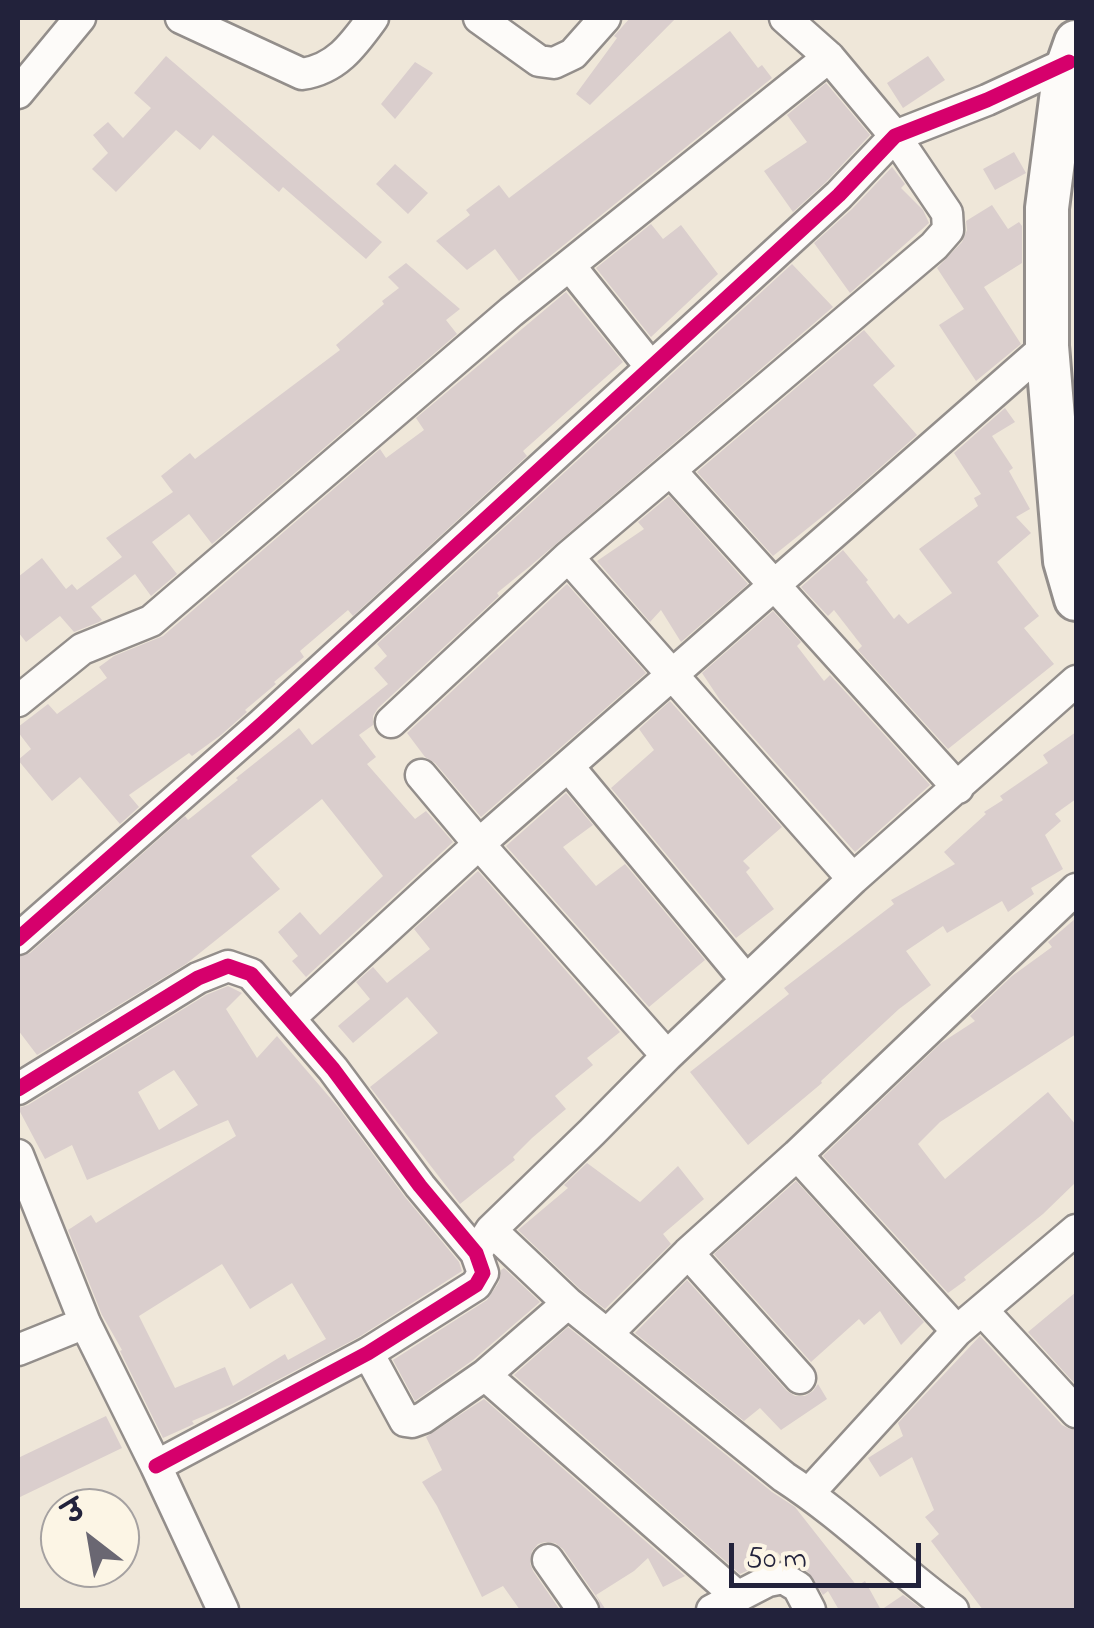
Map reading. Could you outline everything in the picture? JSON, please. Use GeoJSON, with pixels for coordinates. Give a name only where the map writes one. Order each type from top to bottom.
{"type":"FeatureCollection","features":[{"type":"Feature","properties":{"kind":"street"},"geometry":{"type":"LineString","coordinates":[[18,93],[80,18]]}},
{"type":"Feature","properties":{"kind":"street"},"geometry":{"type":"LineString","coordinates":[[180,18],[302,74],[318,72],[348,51],[373,18]]}},
{"type":"Feature","properties":{"kind":"street"},"geometry":{"type":"LineString","coordinates":[[478,18],[539,61],[554,63],[572,54],[605,18]]}},
{"type":"Feature","properties":{"kind":"street"},"geometry":{"type":"LineString","coordinates":[[391,722],[568,557],[948,230],[947,213],[896,136],[830,57],[785,18]]}},
{"type":"Feature","properties":{"kind":"street"},"geometry":{"type":"LineString","coordinates":[[18,939],[262,724],[838,195],[896,136],[986,100],[1073,52]]}},
{"type":"Feature","properties":{"kind":"street"},"geometry":{"type":"LineString","coordinates":[[1073,52],[1064,76],[1047,208],[1046,346],[1066,561],[1076,598]]}},
{"type":"Feature","properties":{"kind":"street"},"geometry":{"type":"LineString","coordinates":[[18,701],[82,649],[150,621],[511,312],[830,57]]}},
{"type":"Feature","properties":{"kind":"street"},"geometry":{"type":"LineString","coordinates":[[570,266],[650,366]]}},
{"type":"Feature","properties":{"kind":"street"},"geometry":{"type":"LineString","coordinates":[[290,1018],[479,844],[1046,346]]}},
{"type":"Feature","properties":{"kind":"street"},"geometry":{"type":"LineString","coordinates":[[671,471],[958,788]]}},
{"type":"Feature","properties":{"kind":"street"},"geometry":{"type":"LineString","coordinates":[[568,557],[853,879]]}},
{"type":"Feature","properties":{"kind":"street"},"geometry":{"type":"LineString","coordinates":[[156,1466],[368,1354],[476,1285],[483,1272],[483,1242],[667,1056],[853,879],[1076,680]]}},
{"type":"Feature","properties":{"kind":"street"},"geometry":{"type":"LineString","coordinates":[[568,766],[746,980]]}},
{"type":"Feature","properties":{"kind":"street"},"geometry":{"type":"LineString","coordinates":[[422,775],[667,1056]]}},
{"type":"Feature","properties":{"kind":"street"},"geometry":{"type":"LineString","coordinates":[[608,1333],[1076,888]]}},
{"type":"Feature","properties":{"kind":"street"},"geometry":{"type":"LineString","coordinates":[[18,1089],[198,978],[228,966],[251,974],[333,1069],[420,1186],[483,1242],[608,1333],[953,1610]]}},
{"type":"Feature","properties":{"kind":"street"},"geometry":{"type":"LineString","coordinates":[[18,1155],[85,1322],[222,1610]]}},
{"type":"Feature","properties":{"kind":"street"},"geometry":{"type":"LineString","coordinates":[[797,1155],[957,1331]]}},
{"type":"Feature","properties":{"kind":"street"},"geometry":{"type":"LineString","coordinates":[[809,1493],[957,1331],[1076,1230]]}},
{"type":"Feature","properties":{"kind":"street"},"geometry":{"type":"LineString","coordinates":[[688,1253],[800,1378]]}},
{"type":"Feature","properties":{"kind":"street"},"geometry":{"type":"LineString","coordinates":[[368,1354],[405,1421],[412,1422],[486,1375],[568,1303]]}},
{"type":"Feature","properties":{"kind":"street"},"geometry":{"type":"LineString","coordinates":[[982,1310],[1076,1412]]}},
{"type":"Feature","properties":{"kind":"street"},"geometry":{"type":"LineString","coordinates":[[18,1350],[85,1322]]}},
{"type":"Feature","properties":{"kind":"street"},"geometry":{"type":"LineString","coordinates":[[486,1375],[725,1603],[768,1581],[783,1578],[798,1587],[810,1610]]}},
{"type":"Feature","properties":{"kind":"street"},"geometry":{"type":"LineString","coordinates":[[548,1560],[584,1610]]}},
{"type":"Feature","properties":{"kind":"building"},"geometry":{"type":"Polygon","coordinates":[[[630,18],[676,18],[590,105],[576,94],[630,18]]]}},
{"type":"Feature","properties":{"kind":"building"},"geometry":{"type":"Polygon","coordinates":[[[730,31],[758,68],[762,65],[772,78],[519,281],[495,249],[467,270],[436,241],[470,215],[466,210],[499,185],[509,198],[730,31]]]}},
{"type":"Feature","properties":{"kind":"building"},"geometry":{"type":"Polygon","coordinates":[[[166,56],[382,242],[366,259],[283,187],[279,192],[213,135],[200,150],[176,130],[116,192],[92,169],[108,153],[93,135],[108,122],[123,138],[151,108],[134,93],[166,56]]]}},
{"type":"Feature","properties":{"kind":"building"},"geometry":{"type":"Polygon","coordinates":[[[928,56],[945,80],[903,108],[887,83],[928,56]]]}},
{"type":"Feature","properties":{"kind":"building"},"geometry":{"type":"Polygon","coordinates":[[[415,62],[433,73],[395,119],[381,104],[415,62]]]}},
{"type":"Feature","properties":{"kind":"building"},"geometry":{"type":"Polygon","coordinates":[[[826,83],[870,135],[793,212],[764,171],[807,142],[787,115],[826,83]]]}},
{"type":"Feature","properties":{"kind":"building"},"geometry":{"type":"Polygon","coordinates":[[[1014,152],[1026,173],[995,190],[983,169],[1014,152]]]}},
{"type":"Feature","properties":{"kind":"building"},"geometry":{"type":"Polygon","coordinates":[[[395,164],[428,193],[408,214],[376,184],[395,164]]]}},
{"type":"Feature","properties":{"kind":"building"},"geometry":{"type":"Polygon","coordinates":[[[892,167],[905,184],[901,188],[923,210],[929,223],[850,293],[814,243],[892,167]]]}},
{"type":"Feature","properties":{"kind":"building"},"geometry":{"type":"Polygon","coordinates":[[[992,205],[1008,229],[1019,222],[1022,226],[1022,263],[984,287],[1021,344],[976,381],[939,325],[964,309],[937,268],[962,242],[966,221],[992,205]]]}},
{"type":"Feature","properties":{"kind":"building"},"geometry":{"type":"Polygon","coordinates":[[[651,224],[663,239],[681,225],[718,274],[651,337],[596,268],[651,224]]]}},
{"type":"Feature","properties":{"kind":"building"},"geometry":{"type":"Polygon","coordinates":[[[406,263],[460,309],[446,320],[457,334],[212,544],[189,514],[152,542],[177,574],[151,596],[135,574],[91,607],[102,620],[99,622],[74,632],[60,616],[26,642],[18,632],[18,577],[42,558],[66,589],[72,584],[77,590],[122,557],[106,538],[173,492],[161,476],[190,453],[195,459],[340,350],[336,345],[399,288],[388,277],[406,263]]]}},
{"type":"Feature","properties":{"kind":"building"},"geometry":{"type":"Polygon","coordinates":[[[792,264],[833,307],[497,593],[499,596],[378,708],[373,725],[359,735],[376,757],[367,764],[415,819],[426,811],[453,842],[306,977],[292,961],[298,956],[278,932],[300,912],[320,935],[383,876],[322,799],[251,856],[280,889],[186,964],[37,1055],[18,1030],[18,957],[30,953],[185,816],[188,820],[299,728],[312,745],[388,684],[374,668],[387,656],[377,644],[792,264]]]}},
{"type":"Feature","properties":{"kind":"building"},"geometry":{"type":"Polygon","coordinates":[[[566,292],[623,362],[523,451],[527,456],[353,616],[348,610],[300,651],[304,657],[221,735],[129,795],[139,807],[120,824],[80,777],[52,801],[18,760],[31,749],[18,727],[48,704],[57,714],[107,678],[99,667],[114,656],[163,636],[380,449],[386,458],[424,430],[416,418],[566,292]]]}},
{"type":"Feature","properties":{"kind":"building"},"geometry":{"type":"Polygon","coordinates":[[[864,330],[895,366],[873,385],[917,435],[773,556],[697,472],[864,330]]]}},
{"type":"Feature","properties":{"kind":"building"},"geometry":{"type":"Polygon","coordinates":[[[1005,408],[1015,422],[992,436],[1013,468],[1009,471],[1030,509],[1016,517],[1031,533],[997,562],[1039,616],[1024,628],[1054,664],[948,749],[858,650],[862,646],[834,610],[828,616],[801,587],[843,550],[894,619],[899,614],[908,624],[952,593],[919,549],[978,506],[974,498],[981,494],[954,453],[1005,408]]]}},
{"type":"Feature","properties":{"kind":"building"},"geometry":{"type":"Polygon","coordinates":[[[669,496],[748,584],[681,642],[661,610],[650,622],[597,561],[644,529],[638,522],[669,496]]]}},
{"type":"Feature","properties":{"kind":"building"},"geometry":{"type":"Polygon","coordinates":[[[567,584],[646,673],[481,817],[407,733],[567,584]]]}},
{"type":"Feature","properties":{"kind":"building"},"geometry":{"type":"Polygon","coordinates":[[[773,611],[801,642],[797,646],[824,681],[830,675],[930,785],[855,852],[720,700],[702,673],[773,611]]]}},
{"type":"Feature","properties":{"kind":"building"},"geometry":{"type":"Polygon","coordinates":[[[670,701],[782,827],[743,861],[750,868],[746,872],[774,909],[736,938],[611,788],[654,750],[639,729],[670,701]]]}},
{"type":"Feature","properties":{"kind":"building"},"geometry":{"type":"Polygon","coordinates":[[[1076,732],[1076,799],[1055,814],[1061,821],[1045,835],[1063,869],[1031,888],[1034,894],[1008,912],[1002,901],[947,933],[943,926],[906,951],[931,985],[748,1145],[690,1072],[789,994],[784,988],[894,904],[891,900],[955,864],[944,852],[984,812],[1003,800],[1000,796],[1048,763],[1043,755],[1076,732]]]}},
{"type":"Feature","properties":{"kind":"building"},"geometry":{"type":"Polygon","coordinates":[[[566,793],[593,825],[563,847],[596,886],[625,864],[705,960],[649,1007],[506,846],[566,793]]]}},
{"type":"Feature","properties":{"kind":"building"},"geometry":{"type":"Polygon","coordinates":[[[478,871],[620,1032],[587,1058],[593,1065],[555,1096],[566,1109],[513,1157],[515,1160],[460,1204],[370,1087],[438,1033],[407,997],[353,1043],[338,1026],[370,999],[356,982],[373,967],[387,983],[430,949],[414,929],[478,871]]]}},
{"type":"Feature","properties":{"kind":"building"},"geometry":{"type":"Polygon","coordinates":[[[1076,918],[1076,1034],[940,1122],[918,1144],[945,1179],[1048,1092],[1076,1125],[1076,1182],[948,1293],[823,1156],[941,1043],[975,1021],[970,1016],[1012,976],[1052,947],[1048,942],[1076,918]]]}},
{"type":"Feature","properties":{"kind":"building"},"geometry":{"type":"Polygon","coordinates":[[[228,986],[242,993],[226,1009],[257,1058],[277,1036],[338,1107],[459,1262],[462,1271],[359,1337],[163,1438],[102,1315],[68,1230],[91,1215],[96,1223],[236,1136],[228,1120],[87,1180],[72,1145],[45,1159],[18,1108],[206,995],[228,986]],[[174,1070],[138,1092],[159,1130],[198,1105],[174,1070]],[[222,1264],[139,1316],[175,1388],[225,1367],[233,1386],[285,1354],[288,1360],[326,1339],[292,1283],[250,1309],[222,1264]]]}},
{"type":"Feature","properties":{"kind":"building"},"geometry":{"type":"Polygon","coordinates":[[[587,1163],[640,1202],[678,1166],[704,1199],[663,1234],[671,1244],[605,1309],[518,1230],[568,1188],[564,1185],[587,1163]]]}},
{"type":"Feature","properties":{"kind":"building"},"geometry":{"type":"Polygon","coordinates":[[[796,1181],[924,1322],[901,1345],[880,1311],[864,1325],[859,1319],[811,1362],[714,1254],[796,1181]]]}},
{"type":"Feature","properties":{"kind":"building"},"geometry":{"type":"Polygon","coordinates":[[[504,1268],[540,1302],[473,1360],[415,1401],[393,1360],[487,1300],[504,1268]]]}},
{"type":"Feature","properties":{"kind":"building"},"geometry":{"type":"Polygon","coordinates":[[[687,1280],[787,1391],[805,1396],[818,1384],[827,1399],[781,1430],[760,1408],[744,1421],[635,1333],[687,1280]]]}},
{"type":"Feature","properties":{"kind":"building"},"geometry":{"type":"Polygon","coordinates":[[[1076,1292],[1076,1385],[1028,1332],[1076,1292]]]}},
{"type":"Feature","properties":{"kind":"building"},"geometry":{"type":"Polygon","coordinates":[[[568,1327],[795,1507],[857,1586],[865,1581],[881,1610],[839,1610],[828,1591],[823,1595],[808,1572],[777,1552],[740,1574],[514,1375],[568,1327]]]}},
{"type":"Feature","properties":{"kind":"building"},"geometry":{"type":"Polygon","coordinates":[[[980,1336],[1062,1425],[1076,1430],[1076,1610],[983,1610],[931,1541],[939,1534],[925,1517],[934,1510],[912,1457],[880,1477],[868,1458],[903,1436],[898,1423],[980,1336]]]}},
{"type":"Feature","properties":{"kind":"building"},"geometry":{"type":"Polygon","coordinates":[[[484,1399],[685,1576],[663,1587],[648,1558],[596,1595],[606,1610],[601,1610],[598,1599],[563,1549],[545,1542],[532,1551],[530,1563],[560,1610],[520,1610],[503,1586],[482,1597],[422,1482],[442,1470],[426,1437],[484,1399]]]}},
{"type":"Feature","properties":{"kind":"building"},"geometry":{"type":"Polygon","coordinates":[[[106,1416],[122,1448],[18,1498],[18,1458],[106,1416]]]}},
{"type":"Feature","properties":{"kind":"building"},"geometry":{"type":"Polygon","coordinates":[[[903,1595],[923,1610],[881,1610],[903,1595]]]}},
{"type":"Feature","properties":{"kind":"cycle path"},"geometry":{"type":"LineString","coordinates":[[18,939],[262,724],[839,195],[895,136],[1069,62]]}},
{"type":"Feature","properties":{"kind":"cycle path"},"geometry":{"type":"LineString","coordinates":[[18,1089],[198,978],[228,966],[251,974],[333,1069],[420,1186],[476,1253],[483,1273],[476,1285],[368,1353],[156,1466]]}}]}
